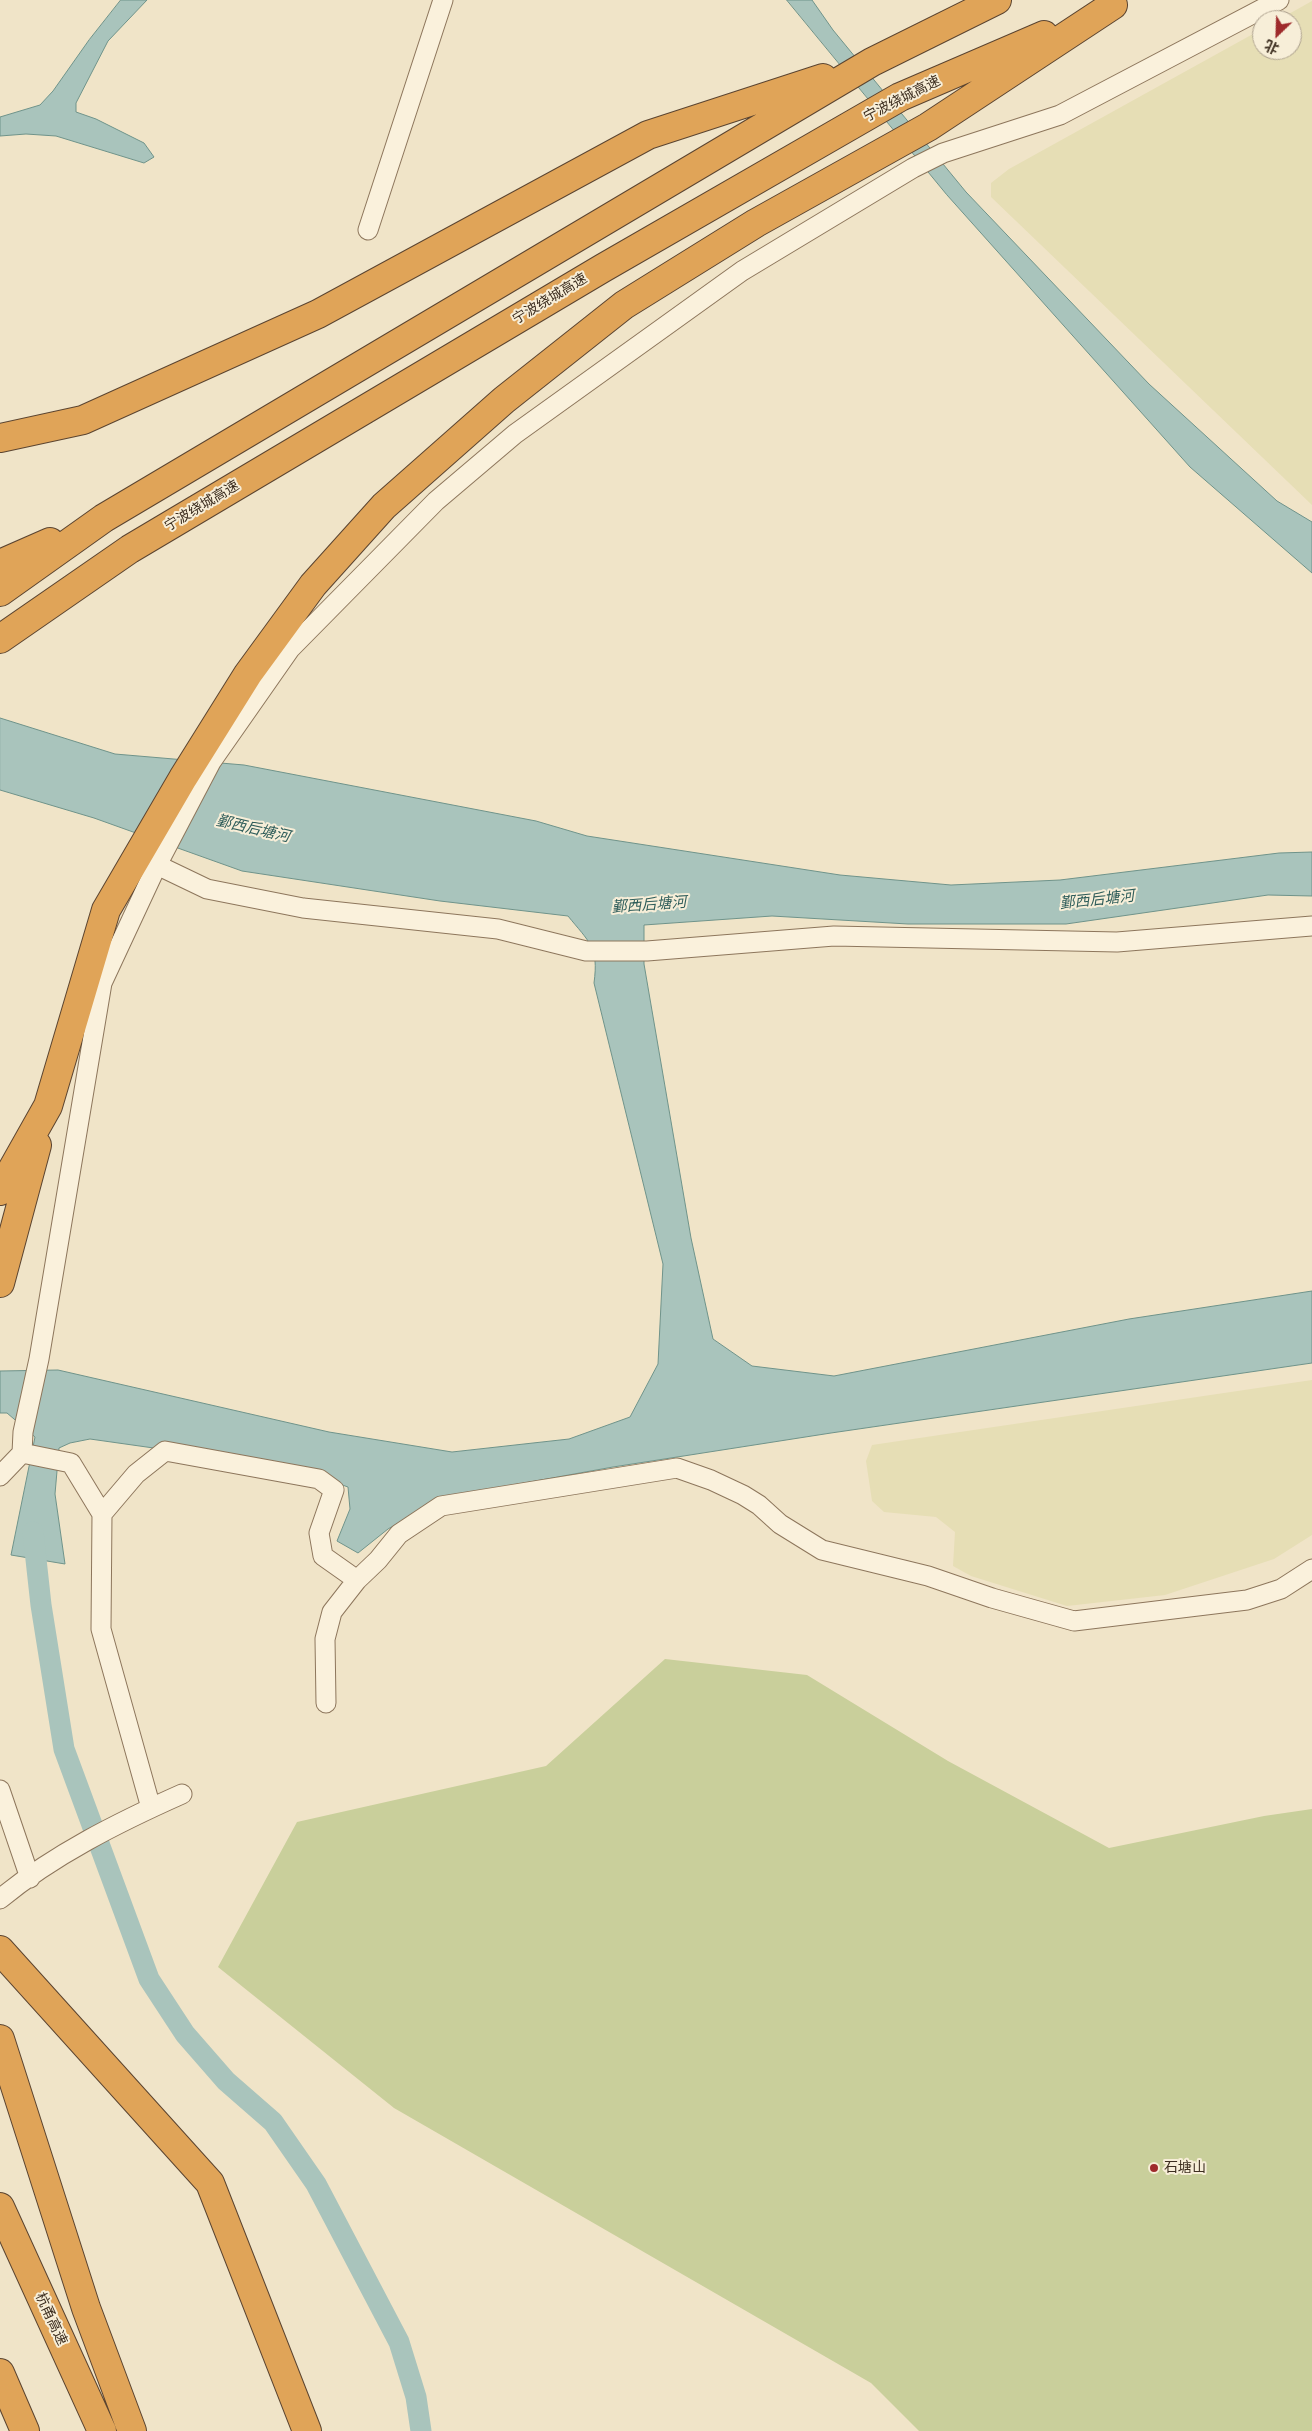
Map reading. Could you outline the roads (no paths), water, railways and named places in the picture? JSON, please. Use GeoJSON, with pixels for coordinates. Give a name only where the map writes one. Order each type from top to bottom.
{"type":"FeatureCollection","features":[{"type":"Feature","properties":{"kind":"highway"},"geometry":{"type":"LineString","coordinates":[[0,592],[104,518],[872,62],[997,0]]}},
{"type":"Feature","properties":{"kind":"highway"},"geometry":{"type":"LineString","coordinates":[[0,1283],[48,1106],[106,910],[183,778],[248,674],[319,578],[384,506],[504,400],[624,305],[756,224],[928,127],[1118,3]]}},
{"type":"Feature","properties":{"kind":"highway","name":"宁波绕城高速"},"geometry":{"type":"LineString","coordinates":[[0,639],[130,549],[603,268],[900,97],[1118,3]]}},
{"type":"Feature","properties":{"kind":"highway"},"geometry":{"type":"LineString","coordinates":[[0,438],[83,420],[318,314],[648,135],[872,62]]}},
{"type":"Feature","properties":{"kind":"highway"},"geometry":{"type":"LineString","coordinates":[[0,564],[104,518]]}},
{"type":"Feature","properties":{"kind":"highway"},"geometry":{"type":"LineString","coordinates":[[0,1191],[48,1106]]}},
{"type":"Feature","properties":{"kind":"highway"},"geometry":{"type":"LineString","coordinates":[[0,1950],[210,2183],[307,2431]]}},
{"type":"Feature","properties":{"kind":"highway"},"geometry":{"type":"LineString","coordinates":[[0,2039],[12,2082],[86,2308],[132,2431]]}},
{"type":"Feature","properties":{"kind":"highway","name":"杭甬高速"},"geometry":{"type":"LineString","coordinates":[[0,2206],[102,2431]]}},
{"type":"Feature","properties":{"kind":"highway"},"geometry":{"type":"LineString","coordinates":[[0,2373],[25,2431]]}},
{"type":"Feature","properties":{"kind":"street"},"geometry":{"type":"LineString","coordinates":[[368,230],[443,0]]}},
{"type":"Feature","properties":{"kind":"street"},"geometry":{"type":"LineString","coordinates":[[0,1476],[22,1453],[23,1432],[39,1359],[102,983],[157,864],[211,762],[290,650],[436,501],[515,434],[742,271],[913,168],[943,154],[1060,115],[1279,0]]}},
{"type":"Feature","properties":{"kind":"street"},"geometry":{"type":"LineString","coordinates":[[157,864],[207,889],[303,908],[498,929],[586,951],[647,951],[834,936],[1117,942],[1312,926]]}},
{"type":"Feature","properties":{"kind":"street"},"geometry":{"type":"LineString","coordinates":[[102,1514],[136,1474],[165,1451],[319,1479],[334,1490],[319,1533],[323,1556],[357,1580]]}},
{"type":"Feature","properties":{"kind":"street"},"geometry":{"type":"LineString","coordinates":[[22,1453],[71,1463],[102,1514],[101,1629],[144,1812]]}},
{"type":"Feature","properties":{"kind":"street"},"geometry":{"type":"LineString","coordinates":[[326,1703],[325,1639],[332,1612],[357,1580],[378,1560],[399,1534],[441,1506],[677,1468],[711,1480],[743,1495],[759,1505],[780,1524],[822,1550],[928,1576],[992,1598],[1074,1622],[1247,1600],[1281,1589],[1312,1570]]}},
{"type":"Feature","properties":{"kind":"street"},"geometry":{"type":"LineString","coordinates":[[0,1790],[30,1878]]}},
{"type":"Feature","properties":{"kind":"street"},"geometry":{"type":"LineString","coordinates":[[0,1899],[55,1860],[144,1812],[182,1794]]}},
{"type":"Feature","properties":{"kind":"water"},"geometry":{"type":"Polygon","coordinates":[[[121,0],[147,0],[108,41],[76,103],[76,112],[96,119],[144,143],[154,157],[144,163],[56,136],[26,134],[0,136],[0,117],[40,105],[53,91],[89,40],[121,0]]]}},
{"type":"Feature","properties":{"kind":"water"},"geometry":{"type":"Polygon","coordinates":[[[787,0],[812,0],[833,30],[966,192],[1149,384],[1277,501],[1312,522],[1312,573],[1190,467],[947,195],[787,0]]]}},
{"type":"Feature","properties":{"kind":"water","name":"鄞西后塘河"},"geometry":{"type":"Polygon","coordinates":[[[0,718],[115,754],[244,765],[536,821],[587,836],[840,875],[951,885],[1060,880],[1279,853],[1312,852],[1312,896],[1268,895],[1066,924],[908,924],[772,916],[644,925],[644,964],[691,1238],[713,1339],[752,1366],[834,1376],[1129,1319],[1312,1291],[1312,1363],[831,1433],[613,1467],[502,1487],[434,1503],[388,1529],[358,1553],[337,1541],[350,1509],[348,1487],[295,1468],[90,1439],[70,1443],[59,1448],[55,1494],[65,1564],[11,1555],[35,1437],[7,1413],[0,1413],[0,1371],[58,1370],[329,1432],[452,1452],[569,1439],[630,1417],[658,1364],[663,1264],[594,983],[594,953],[587,939],[568,916],[440,901],[242,871],[94,818],[0,790],[0,718]]]}},
{"type":"Feature","properties":{"kind":"waterway"},"geometry":{"type":"LineString","coordinates":[[33,1532],[41,1605],[64,1749],[149,1979],[185,2034],[226,2081],[273,2122],[316,2184],[399,2342],[416,2397],[421,2431]]}},
{"type":"Feature","properties":{"kind":"place","name":"石塘山"},"geometry":{"type":"Point","coordinates":[1154,2168]}}]}
